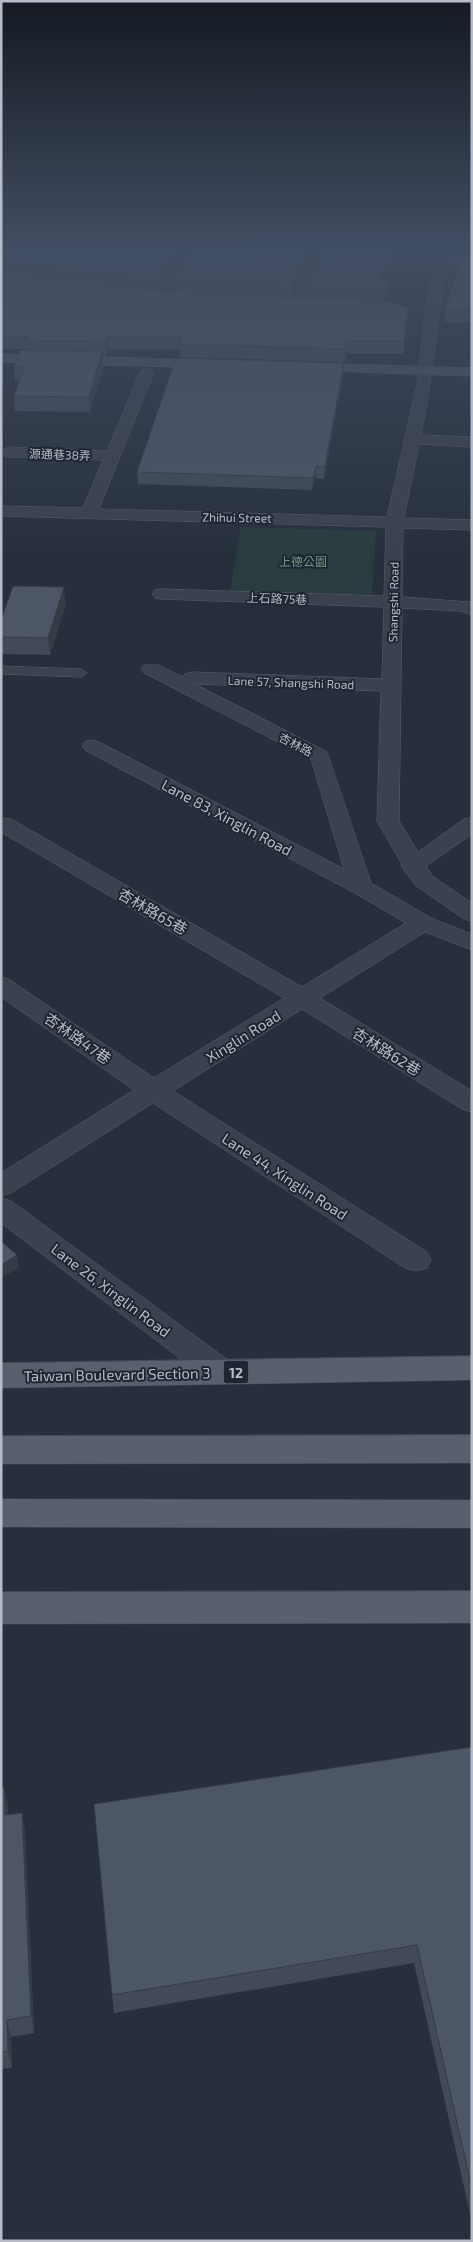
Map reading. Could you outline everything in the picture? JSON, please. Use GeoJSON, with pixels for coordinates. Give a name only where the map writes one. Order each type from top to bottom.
{"type":"FeatureCollection","features":[{"type":"Feature","properties":{"kind":"main road"},"geometry":{"type":"LineString","coordinates":[[1,358],[228,364]]}},
{"type":"Feature","properties":{"kind":"main road"},"geometry":{"type":"LineString","coordinates":[[1,368],[216,374]]}},
{"type":"Feature","properties":{"kind":"main road"},"geometry":{"type":"LineString","coordinates":[[292,371],[425,375],[472,372]]}},
{"type":"Feature","properties":{"kind":"main road"},"geometry":{"type":"LineString","coordinates":[[425,375],[472,381]]}},
{"type":"Feature","properties":{"kind":"main road","name":"Taiwan Boulevard Section 3"},"geometry":{"type":"LineString","coordinates":[[1,1376],[472,1368]]}},
{"type":"Feature","properties":{"kind":"main road"},"geometry":{"type":"LineString","coordinates":[[1,1450],[472,1449]]}},
{"type":"Feature","properties":{"kind":"main road"},"geometry":{"type":"LineString","coordinates":[[1,1513],[472,1514]]}},
{"type":"Feature","properties":{"kind":"main road"},"geometry":{"type":"LineString","coordinates":[[1,1608],[472,1607]]}},
{"type":"Feature","properties":{"kind":"street","name":"Shangshi Road"},"geometry":{"type":"LineString","coordinates":[[426,349],[425,375],[395,521],[388,821],[412,866],[423,880],[472,914]]}},
{"type":"Feature","properties":{"kind":"street"},"geometry":{"type":"LineString","coordinates":[[89,513],[147,372]]}},
{"type":"Feature","properties":{"kind":"street"},"geometry":{"type":"LineString","coordinates":[[412,439],[472,442]]}},
{"type":"Feature","properties":{"kind":"street","name":"源通巷38弄"},"geometry":{"type":"LineString","coordinates":[[8,452],[112,456]]}},
{"type":"Feature","properties":{"kind":"street","name":"Zhihui Street"},"geometry":{"type":"LineString","coordinates":[[2,512],[395,521],[472,525]]}},
{"type":"Feature","properties":{"kind":"street","name":"上石路75巷"},"geometry":{"type":"LineString","coordinates":[[161,594],[393,602],[463,606],[472,610]]}},
{"type":"Feature","properties":{"kind":"street","name":"杏林路"},"geometry":{"type":"LineString","coordinates":[[150,669],[320,756],[362,887]]}},
{"type":"Feature","properties":{"kind":"street","name":"Lane 57, Shangshi Road"},"geometry":{"type":"LineString","coordinates":[[192,678],[391,685]]}},
{"type":"Feature","properties":{"kind":"street","name":"Lane 83, Xinglin Road"},"geometry":{"type":"LineString","coordinates":[[92,746],[362,887]]}},
{"type":"Feature","properties":{"kind":"street","name":"杏林路65巷"},"geometry":{"type":"LineString","coordinates":[[3,824],[302,998]]}},
{"type":"Feature","properties":{"kind":"street"},"geometry":{"type":"LineString","coordinates":[[412,866],[472,824]]}},
{"type":"Feature","properties":{"kind":"street"},"geometry":{"type":"LineString","coordinates":[[362,887],[423,923],[472,943]]}},
{"type":"Feature","properties":{"kind":"street","name":"Xinglin Road"},"geometry":{"type":"LineString","coordinates":[[1,1186],[155,1092],[423,923]]}},
{"type":"Feature","properties":{"kind":"street","name":"杏林路47巷"},"geometry":{"type":"LineString","coordinates":[[1,985],[155,1092]]}},
{"type":"Feature","properties":{"kind":"street","name":"杏林路62巷"},"geometry":{"type":"LineString","coordinates":[[302,998],[472,1103]]}},
{"type":"Feature","properties":{"kind":"street","name":"Lane 44, Xinglin Road"},"geometry":{"type":"LineString","coordinates":[[155,1092],[416,1260]]}},
{"type":"Feature","properties":{"kind":"street","name":"Lane 26, Xinglin Road"},"geometry":{"type":"LineString","coordinates":[[1,1208],[221,1372]]}},
{"type":"Feature","properties":{"kind":"lane"},"geometry":{"type":"LineString","coordinates":[[1,670],[81,673]]}},
{"type":"Feature","properties":{"kind":"green space","name":"上德公園"},"geometry":{"type":"Polygon","coordinates":[[[241,527],[376,531],[372,595],[230,592],[241,527]]]}},
{"type":"Feature","properties":{"kind":"building"},"geometry":{"type":"Polygon","coordinates":[[[21,350],[102,352],[89,397],[14,396],[25,367],[14,366],[21,350]]]}},
{"type":"Feature","properties":{"kind":"building"},"geometry":{"type":"Polygon","coordinates":[[[176,358],[344,363],[325,466],[316,466],[313,478],[137,472],[176,358]]]}},
{"type":"Feature","properties":{"kind":"building"},"geometry":{"type":"Polygon","coordinates":[[[13,586],[64,587],[48,638],[1,637],[1,620],[13,586]]]}},
{"type":"Feature","properties":{"kind":"building"},"geometry":{"type":"Polygon","coordinates":[[[1,1241],[17,1255],[1,1265],[1,1241]]]}},
{"type":"Feature","properties":{"kind":"building"},"geometry":{"type":"Polygon","coordinates":[[[472,1747],[472,2189],[417,1945],[112,1995],[94,1804],[472,1747]]]}},
{"type":"Feature","properties":{"kind":"building"},"geometry":{"type":"Polygon","coordinates":[[[1,1787],[4,1787],[5,1815],[22,1813],[31,2016],[7,2020],[8,2051],[1,2052],[1,1787]]]}}]}
